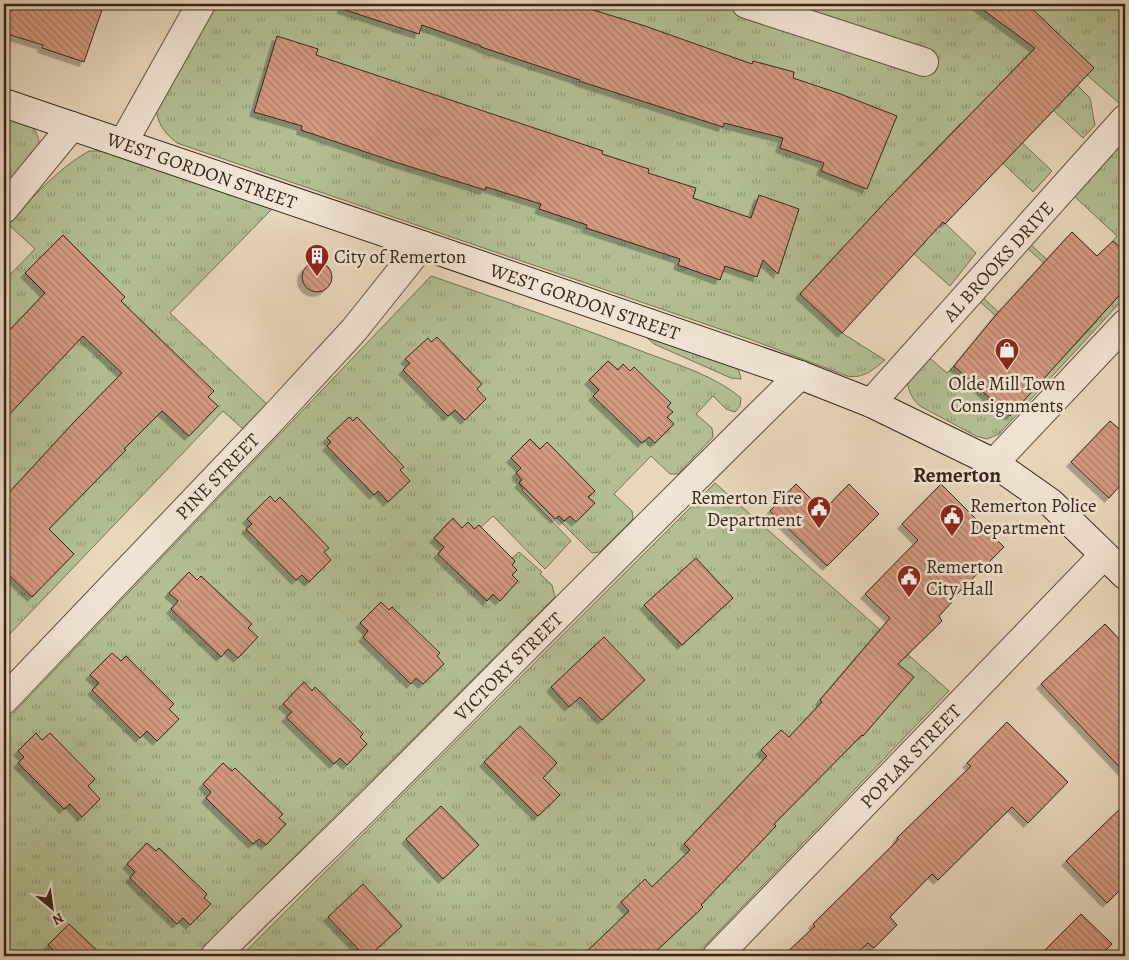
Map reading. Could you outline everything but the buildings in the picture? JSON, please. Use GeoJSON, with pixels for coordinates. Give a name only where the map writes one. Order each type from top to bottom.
{"type":"FeatureCollection","features":[{"type":"Feature","properties":{"kind":"street"},"geometry":{"type":"LineString","coordinates":[[123,143],[201,4]]}},
{"type":"Feature","properties":{"kind":"street"},"geometry":{"type":"LineString","coordinates":[[746,4],[924,62]]}},
{"type":"Feature","properties":{"kind":"street","name":"WEST GORDON STREET"},"geometry":{"type":"LineString","coordinates":[[4,103],[422,245],[800,376],[871,403],[994,463],[1051,504],[1125,576]]}},
{"type":"Feature","properties":{"kind":"street","name":"AL BROOKS DRIVE"},"geometry":{"type":"LineString","coordinates":[[871,403],[1125,119]]}},
{"type":"Feature","properties":{"kind":"street"},"geometry":{"type":"LineString","coordinates":[[4,208],[72,126]]}},
{"type":"Feature","properties":{"kind":"street","name":"PINE STREET"},"geometry":{"type":"LineString","coordinates":[[4,700],[266,425],[347,337],[422,245]]}},
{"type":"Feature","properties":{"kind":"street"},"geometry":{"type":"LineString","coordinates":[[994,463],[1125,324]]}},
{"type":"Feature","properties":{"kind":"street","name":"VICTORY STREET"},"geometry":{"type":"LineString","coordinates":[[215,956],[361,813],[662,510],[800,376]]}},
{"type":"Feature","properties":{"kind":"street","name":"POPLAR STREET"},"geometry":{"type":"LineString","coordinates":[[717,956],[1104,555]]}},
{"type":"Feature","properties":{"kind":"green space"},"geometry":{"type":"Polygon","coordinates":[[[211,4],[1125,4],[1125,99],[1120,104],[1087,75],[1053,29],[981,104],[1052,171],[1033,192],[961,123],[903,183],[976,253],[950,286],[872,217],[842,333],[885,360],[863,375],[853,377],[752,340],[177,143],[161,126],[155,103],[211,4]]]}},
{"type":"Feature","properties":{"kind":"green space"},"geometry":{"type":"Polygon","coordinates":[[[1077,85],[1090,98],[1095,125],[1083,138],[1053,110],[1077,85]]]}},
{"type":"Feature","properties":{"kind":"green space"},"geometry":{"type":"Polygon","coordinates":[[[4,116],[34,128],[39,140],[40,149],[4,191],[4,116]]]}},
{"type":"Feature","properties":{"kind":"green space"},"geometry":{"type":"Polygon","coordinates":[[[1125,139],[1125,252],[1113,241],[1117,236],[1073,195],[1125,139]]]}},
{"type":"Feature","properties":{"kind":"green space"},"geometry":{"type":"Polygon","coordinates":[[[89,151],[105,151],[275,206],[170,313],[268,405],[243,429],[223,411],[4,640],[4,281],[35,249],[8,224],[56,175],[89,151]]]}},
{"type":"Feature","properties":{"kind":"green space"},"geometry":{"type":"Polygon","coordinates":[[[1028,242],[1104,312],[1125,289],[1125,297],[999,434],[987,439],[976,436],[920,406],[911,395],[907,381],[925,354],[947,373],[954,366],[1010,415],[1021,339],[976,298],[980,295],[1056,365],[1097,321],[1070,287],[1025,246],[1028,242]]]}},
{"type":"Feature","properties":{"kind":"green space"},"geometry":{"type":"Polygon","coordinates":[[[431,276],[697,372],[721,384],[741,398],[740,406],[735,412],[726,409],[713,396],[696,414],[712,428],[713,437],[678,474],[670,474],[651,456],[614,494],[632,511],[633,519],[600,552],[592,553],[557,518],[559,516],[564,521],[570,516],[576,522],[595,503],[588,497],[595,491],[547,443],[540,449],[530,439],[512,458],[521,468],[516,473],[522,480],[519,484],[522,490],[571,541],[545,569],[493,516],[477,531],[468,522],[462,528],[452,519],[434,538],[444,547],[438,554],[487,601],[493,594],[500,601],[518,581],[512,575],[517,570],[512,565],[515,561],[512,558],[519,552],[542,572],[540,574],[552,585],[555,597],[195,956],[4,956],[4,723],[431,276]]]}},
{"type":"Feature","properties":{"kind":"green space"},"geometry":{"type":"Polygon","coordinates":[[[638,330],[730,362],[739,371],[741,379],[731,378],[654,344],[638,330]]]}},
{"type":"Feature","properties":{"kind":"green space"},"geometry":{"type":"Polygon","coordinates":[[[715,483],[949,691],[695,956],[241,956],[715,483]]]}},
{"type":"Feature","properties":{"kind":"place","name":"City of Remerton"},"geometry":{"type":"Point","coordinates":[317,277]}},
{"type":"Feature","properties":{"kind":"place","name":"Olde Mill Town Consignments"},"geometry":{"type":"Point","coordinates":[1007,371]}},
{"type":"Feature","properties":{"kind":"place","name":"Remerton Fire Department"},"geometry":{"type":"Point","coordinates":[819,529]}},
{"type":"Feature","properties":{"kind":"place","name":"Remerton Police Department"},"geometry":{"type":"Point","coordinates":[952,537]}},
{"type":"Feature","properties":{"kind":"place","name":"Remerton City Hall"},"geometry":{"type":"Point","coordinates":[909,598]}},
{"type":"Feature","properties":{"kind":"district","name":"Remerton"},"geometry":{"type":"Point","coordinates":[957,475]}}]}
